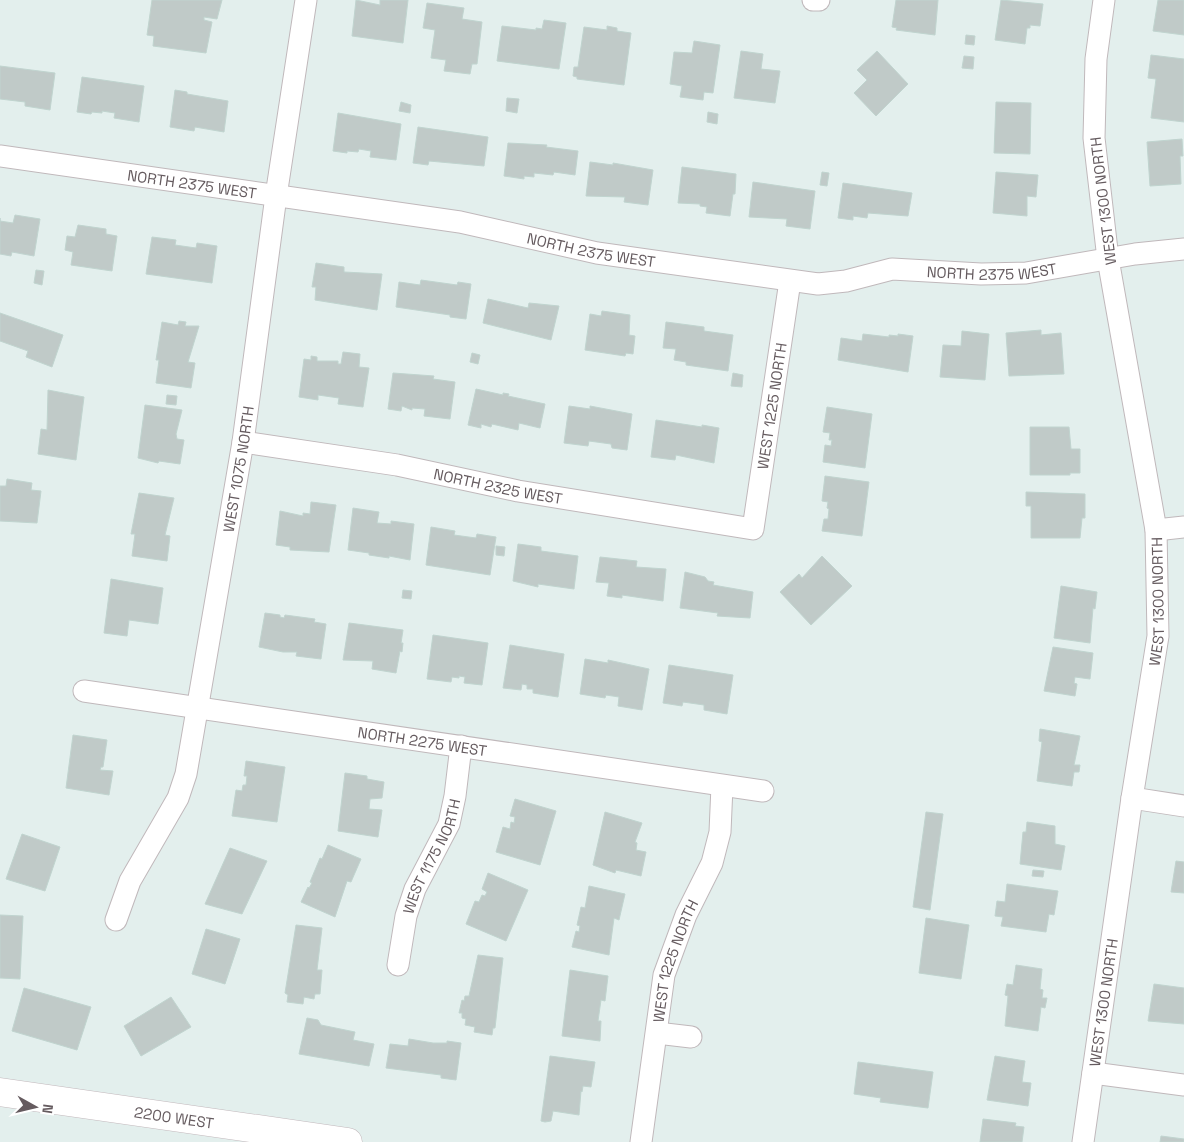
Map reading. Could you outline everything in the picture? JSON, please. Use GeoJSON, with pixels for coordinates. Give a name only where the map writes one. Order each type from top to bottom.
{"type":"FeatureCollection","features":[{"type":"Feature","properties":{"kind":"street","name":"WEST 1075 NORTH"},"geometry":{"type":"LineString","coordinates":[[116,920],[130,881],[178,798],[186,774],[243,442],[276,196],[306,0]]}},
{"type":"Feature","properties":{"kind":"street","name":"WEST 1300 NORTH"},"geometry":{"type":"LineString","coordinates":[[1083,1142],[1132,798],[1158,636],[1156,530],[1108,259],[1094,138],[1096,59],[1104,0]]}},
{"type":"Feature","properties":{"kind":"street","name":"NORTH 2375 WEST"},"geometry":{"type":"LineString","coordinates":[[0,156],[460,222],[597,254],[790,282],[818,284],[846,280],[892,269],[982,274],[1026,273],[1108,259],[1184,249]]}},
{"type":"Feature","properties":{"kind":"street","name":"WEST 1225 NORTH"},"geometry":{"type":"LineString","coordinates":[[753,529],[790,282]]}},
{"type":"Feature","properties":{"kind":"street","name":"NORTH 2325 WEST"},"geometry":{"type":"LineString","coordinates":[[243,442],[397,466],[518,491],[753,529]]}},
{"type":"Feature","properties":{"kind":"street"},"geometry":{"type":"LineString","coordinates":[[1156,530],[1184,528]]}},
{"type":"Feature","properties":{"kind":"street","name":"NORTH 2275 WEST"},"geometry":{"type":"LineString","coordinates":[[84,691],[763,791]]}},
{"type":"Feature","properties":{"kind":"street","name":"WEST 1175 NORTH"},"geometry":{"type":"LineString","coordinates":[[398,965],[406,916],[416,889],[449,824],[455,796],[461,746]]}},
{"type":"Feature","properties":{"kind":"street","name":"WEST 1225 NORTH"},"geometry":{"type":"LineString","coordinates":[[641,1142],[664,975],[686,915],[712,862],[720,832],[722,786]]}},
{"type":"Feature","properties":{"kind":"street"},"geometry":{"type":"LineString","coordinates":[[1132,798],[1184,806]]}},
{"type":"Feature","properties":{"kind":"street"},"geometry":{"type":"LineString","coordinates":[[656,1033],[690,1037]]}},
{"type":"Feature","properties":{"kind":"street"},"geometry":{"type":"LineString","coordinates":[[1092,1073],[1184,1085]]}},
{"type":"Feature","properties":{"kind":"street","name":"2200 WEST"},"geometry":{"type":"LineString","coordinates":[[0,1092],[348,1142]]}},
{"type":"Feature","properties":{"kind":"building"},"geometry":{"type":"Polygon","coordinates":[[[152,0],[222,0],[217,19],[204,17],[204,20],[212,22],[206,53],[153,46],[154,36],[147,35],[152,0]]]}},
{"type":"Feature","properties":{"kind":"building"},"geometry":{"type":"Polygon","coordinates":[[[356,0],[380,5],[380,0],[408,0],[403,43],[352,36],[356,0]]]}},
{"type":"Feature","properties":{"kind":"building"},"geometry":{"type":"Polygon","coordinates":[[[896,0],[938,0],[935,35],[896,30],[897,28],[892,27],[896,0]]]}},
{"type":"Feature","properties":{"kind":"building"},"geometry":{"type":"Polygon","coordinates":[[[1001,0],[1043,4],[1040,26],[1030,25],[1030,28],[1027,28],[1025,44],[995,40],[1001,0]]]}},
{"type":"Feature","properties":{"kind":"building"},"geometry":{"type":"Polygon","coordinates":[[[1158,0],[1184,0],[1184,35],[1153,31],[1158,0]]]}},
{"type":"Feature","properties":{"kind":"building"},"geometry":{"type":"Polygon","coordinates":[[[427,3],[464,8],[462,19],[482,22],[477,64],[472,64],[470,74],[444,71],[446,60],[431,58],[435,30],[423,28],[427,3]]]}},
{"type":"Feature","properties":{"kind":"building"},"geometry":{"type":"Polygon","coordinates":[[[544,20],[566,23],[559,69],[497,61],[502,26],[536,30],[536,28],[542,29],[544,20]]]}},
{"type":"Feature","properties":{"kind":"building"},"geometry":{"type":"Polygon","coordinates":[[[607,26],[617,28],[617,31],[631,33],[624,85],[577,79],[577,77],[573,76],[574,67],[578,67],[584,27],[607,30],[607,26]]]}},
{"type":"Feature","properties":{"kind":"building"},"geometry":{"type":"Polygon","coordinates":[[[966,35],[975,36],[974,45],[965,44],[966,35]]]}},
{"type":"Feature","properties":{"kind":"building"},"geometry":{"type":"Polygon","coordinates":[[[694,41],[720,45],[713,93],[704,92],[703,100],[680,97],[682,86],[670,84],[674,52],[692,53],[694,41]]]}},
{"type":"Feature","properties":{"kind":"building"},"geometry":{"type":"Polygon","coordinates":[[[741,51],[763,54],[761,69],[780,71],[775,103],[734,98],[741,51]]]}},
{"type":"Feature","properties":{"kind":"building"},"geometry":{"type":"Polygon","coordinates":[[[877,51],[908,84],[876,116],[854,93],[867,80],[857,70],[877,51]]]}},
{"type":"Feature","properties":{"kind":"building"},"geometry":{"type":"Polygon","coordinates":[[[1151,55],[1184,59],[1184,122],[1151,118],[1156,79],[1148,78],[1151,55]]]}},
{"type":"Feature","properties":{"kind":"building"},"geometry":{"type":"Polygon","coordinates":[[[964,56],[974,57],[973,69],[962,68],[964,56]]]}},
{"type":"Feature","properties":{"kind":"building"},"geometry":{"type":"Polygon","coordinates":[[[0,66],[55,73],[50,110],[25,106],[25,102],[0,99],[0,66]]]}},
{"type":"Feature","properties":{"kind":"building"},"geometry":{"type":"Polygon","coordinates":[[[82,77],[144,86],[139,122],[114,118],[115,113],[102,111],[102,113],[92,112],[91,114],[77,112],[82,77]]]}},
{"type":"Feature","properties":{"kind":"building"},"geometry":{"type":"Polygon","coordinates":[[[175,90],[228,101],[224,132],[195,127],[194,131],[170,127],[175,90]]]}},
{"type":"Feature","properties":{"kind":"building"},"geometry":{"type":"Polygon","coordinates":[[[507,98],[519,99],[517,113],[506,111],[507,98]]]}},
{"type":"Feature","properties":{"kind":"building"},"geometry":{"type":"Polygon","coordinates":[[[401,102],[411,105],[410,113],[399,111],[401,102]]]}},
{"type":"Feature","properties":{"kind":"building"},"geometry":{"type":"Polygon","coordinates":[[[996,102],[1031,103],[1030,154],[994,153],[996,102]]]}},
{"type":"Feature","properties":{"kind":"building"},"geometry":{"type":"Polygon","coordinates":[[[708,112],[718,114],[717,124],[707,122],[708,112]]]}},
{"type":"Feature","properties":{"kind":"building"},"geometry":{"type":"Polygon","coordinates":[[[338,113],[401,124],[396,160],[370,157],[371,151],[359,149],[358,152],[347,151],[347,153],[333,151],[338,113]]]}},
{"type":"Feature","properties":{"kind":"building"},"geometry":{"type":"Polygon","coordinates":[[[418,127],[488,137],[484,166],[429,161],[428,165],[413,163],[418,127]]]}},
{"type":"Feature","properties":{"kind":"building"},"geometry":{"type":"Polygon","coordinates":[[[1182,139],[1183,156],[1180,156],[1181,184],[1150,186],[1147,142],[1182,139]]]}},
{"type":"Feature","properties":{"kind":"building"},"geometry":{"type":"Polygon","coordinates":[[[508,143],[547,145],[546,147],[578,151],[575,175],[554,172],[553,175],[534,173],[534,177],[524,176],[524,179],[504,176],[508,143]]]}},
{"type":"Feature","properties":{"kind":"building"},"geometry":{"type":"Polygon","coordinates":[[[590,162],[613,165],[613,163],[653,170],[648,205],[624,202],[625,197],[586,196],[590,162]]]}},
{"type":"Feature","properties":{"kind":"building"},"geometry":{"type":"Polygon","coordinates":[[[682,167],[736,174],[735,194],[733,194],[730,216],[706,213],[707,207],[700,206],[700,204],[678,203],[682,167]]]}},
{"type":"Feature","properties":{"kind":"building"},"geometry":{"type":"Polygon","coordinates":[[[822,172],[829,173],[827,186],[820,185],[822,172]]]}},
{"type":"Feature","properties":{"kind":"building"},"geometry":{"type":"Polygon","coordinates":[[[996,172],[1038,175],[1036,197],[1027,196],[1027,216],[993,213],[996,172]]]}},
{"type":"Feature","properties":{"kind":"building"},"geometry":{"type":"Polygon","coordinates":[[[753,182],[815,191],[810,229],[786,226],[787,219],[749,217],[753,182]]]}},
{"type":"Feature","properties":{"kind":"building"},"geometry":{"type":"Polygon","coordinates":[[[843,183],[912,193],[908,216],[868,213],[867,218],[853,216],[853,220],[838,218],[843,183]]]}},
{"type":"Feature","properties":{"kind":"building"},"geometry":{"type":"Polygon","coordinates":[[[15,215],[40,219],[34,256],[12,252],[11,256],[0,254],[0,221],[13,223],[15,215]]]}},
{"type":"Feature","properties":{"kind":"building"},"geometry":{"type":"Polygon","coordinates":[[[78,225],[106,229],[106,234],[117,236],[112,271],[71,265],[73,252],[65,250],[67,236],[75,237],[78,225]]]}},
{"type":"Feature","properties":{"kind":"building"},"geometry":{"type":"Polygon","coordinates":[[[152,237],[176,240],[175,245],[196,248],[197,243],[217,246],[212,283],[146,274],[152,237]]]}},
{"type":"Feature","properties":{"kind":"building"},"geometry":{"type":"Polygon","coordinates":[[[316,263],[344,267],[344,272],[382,274],[377,310],[315,300],[316,287],[312,287],[316,263]]]}},
{"type":"Feature","properties":{"kind":"building"},"geometry":{"type":"Polygon","coordinates":[[[36,270],[44,271],[42,285],[34,283],[36,270]]]}},
{"type":"Feature","properties":{"kind":"building"},"geometry":{"type":"Polygon","coordinates":[[[421,280],[457,285],[458,282],[471,284],[466,319],[396,307],[399,282],[420,285],[421,280]]]}},
{"type":"Feature","properties":{"kind":"building"},"geometry":{"type":"Polygon","coordinates":[[[488,299],[528,308],[529,303],[559,306],[551,340],[483,323],[488,299]]]}},
{"type":"Feature","properties":{"kind":"building"},"geometry":{"type":"Polygon","coordinates":[[[602,311],[630,315],[629,335],[635,336],[633,354],[626,353],[625,356],[585,350],[590,314],[601,316],[602,311]]]}},
{"type":"Feature","properties":{"kind":"building"},"geometry":{"type":"Polygon","coordinates":[[[0,313],[63,335],[52,367],[26,357],[28,351],[0,341],[0,313]]]}},
{"type":"Feature","properties":{"kind":"building"},"geometry":{"type":"Polygon","coordinates":[[[179,321],[186,322],[185,326],[199,326],[188,362],[195,363],[191,388],[156,383],[159,360],[156,360],[162,322],[178,325],[179,321]]]}},
{"type":"Feature","properties":{"kind":"building"},"geometry":{"type":"Polygon","coordinates":[[[666,322],[704,327],[704,331],[733,335],[728,371],[686,365],[686,362],[674,360],[676,349],[663,348],[666,322]]]}},
{"type":"Feature","properties":{"kind":"building"},"geometry":{"type":"Polygon","coordinates":[[[1041,330],[1041,335],[1061,333],[1064,374],[1009,376],[1006,333],[1041,330]]]}},
{"type":"Feature","properties":{"kind":"building"},"geometry":{"type":"Polygon","coordinates":[[[962,331],[989,334],[985,380],[940,377],[943,345],[961,346],[962,331]]]}},
{"type":"Feature","properties":{"kind":"building"},"geometry":{"type":"Polygon","coordinates":[[[863,334],[889,337],[889,335],[898,336],[898,334],[913,336],[908,372],[838,360],[841,338],[862,341],[863,334]]]}},
{"type":"Feature","properties":{"kind":"building"},"geometry":{"type":"Polygon","coordinates":[[[343,352],[360,354],[359,367],[369,368],[363,407],[338,404],[339,398],[318,395],[318,400],[299,397],[304,359],[311,360],[311,356],[317,357],[317,361],[338,361],[338,364],[341,364],[343,352]]]}},
{"type":"Feature","properties":{"kind":"building"},"geometry":{"type":"Polygon","coordinates":[[[472,353],[480,355],[478,364],[470,362],[472,353]]]}},
{"type":"Feature","properties":{"kind":"building"},"geometry":{"type":"Polygon","coordinates":[[[393,373],[434,376],[433,379],[455,382],[450,419],[424,416],[425,409],[412,408],[412,410],[402,406],[401,411],[388,409],[393,373]]]}},
{"type":"Feature","properties":{"kind":"building"},"geometry":{"type":"Polygon","coordinates":[[[733,373],[743,375],[742,387],[731,386],[733,373]]]}},
{"type":"Feature","properties":{"kind":"building"},"geometry":{"type":"Polygon","coordinates":[[[476,389],[503,395],[503,393],[509,394],[508,396],[545,404],[540,428],[519,423],[518,430],[492,424],[491,427],[481,424],[481,428],[468,425],[476,389]]]}},
{"type":"Feature","properties":{"kind":"building"},"geometry":{"type":"Polygon","coordinates":[[[48,390],[84,397],[76,460],[38,454],[41,429],[47,430],[48,390]]]}},
{"type":"Feature","properties":{"kind":"building"},"geometry":{"type":"Polygon","coordinates":[[[167,395],[177,396],[176,405],[166,404],[167,395]]]}},
{"type":"Feature","properties":{"kind":"building"},"geometry":{"type":"Polygon","coordinates":[[[145,405],[182,410],[176,434],[177,439],[184,440],[180,464],[159,461],[158,463],[138,458],[145,405]]]}},
{"type":"Feature","properties":{"kind":"building"},"geometry":{"type":"Polygon","coordinates":[[[569,406],[590,409],[590,406],[632,414],[627,450],[612,448],[611,444],[589,441],[588,446],[564,443],[569,406]]]}},
{"type":"Feature","properties":{"kind":"building"},"geometry":{"type":"Polygon","coordinates":[[[827,407],[872,414],[865,468],[823,462],[825,445],[831,446],[832,440],[829,440],[830,433],[823,432],[827,407]]]}},
{"type":"Feature","properties":{"kind":"building"},"geometry":{"type":"Polygon","coordinates":[[[656,420],[719,428],[714,463],[676,455],[675,460],[651,457],[656,420]]]}},
{"type":"Feature","properties":{"kind":"building"},"geometry":{"type":"Polygon","coordinates":[[[1030,427],[1069,427],[1071,449],[1080,449],[1080,473],[1070,473],[1070,475],[1030,475],[1030,427]]]}},
{"type":"Feature","properties":{"kind":"building"},"geometry":{"type":"Polygon","coordinates":[[[825,476],[869,482],[862,536],[822,531],[824,519],[828,519],[829,509],[827,508],[828,502],[822,501],[825,476]]]}},
{"type":"Feature","properties":{"kind":"building"},"geometry":{"type":"Polygon","coordinates":[[[7,479],[32,483],[31,490],[41,491],[37,523],[0,521],[0,486],[6,486],[7,479]]]}},
{"type":"Feature","properties":{"kind":"building"},"geometry":{"type":"Polygon","coordinates":[[[1026,492],[1085,494],[1085,518],[1082,518],[1080,538],[1031,538],[1031,506],[1026,506],[1026,492]]]}},
{"type":"Feature","properties":{"kind":"building"},"geometry":{"type":"Polygon","coordinates":[[[139,493],[174,498],[165,535],[170,536],[167,561],[132,556],[135,534],[131,534],[139,493]]]}},
{"type":"Feature","properties":{"kind":"building"},"geometry":{"type":"Polygon","coordinates":[[[311,502],[336,505],[329,552],[290,550],[290,547],[276,545],[280,511],[303,516],[303,513],[310,514],[311,502]]]}},
{"type":"Feature","properties":{"kind":"building"},"geometry":{"type":"Polygon","coordinates":[[[353,508],[379,512],[377,523],[391,524],[391,521],[414,524],[410,560],[369,555],[369,553],[348,550],[353,508]]]}},
{"type":"Feature","properties":{"kind":"building"},"geometry":{"type":"Polygon","coordinates":[[[431,527],[455,531],[454,535],[476,538],[477,534],[496,537],[490,575],[426,565],[431,527]]]}},
{"type":"Feature","properties":{"kind":"building"},"geometry":{"type":"Polygon","coordinates":[[[518,544],[541,547],[541,551],[578,556],[574,589],[538,584],[538,587],[513,581],[518,544]]]}},
{"type":"Feature","properties":{"kind":"building"},"geometry":{"type":"Polygon","coordinates":[[[496,546],[505,547],[504,556],[496,555],[496,546]]]}},
{"type":"Feature","properties":{"kind":"building"},"geometry":{"type":"Polygon","coordinates":[[[822,556],[852,586],[811,625],[780,592],[799,574],[802,578],[822,556]]]}},
{"type":"Feature","properties":{"kind":"building"},"geometry":{"type":"Polygon","coordinates":[[[600,557],[637,561],[636,567],[666,569],[663,601],[622,595],[622,598],[607,596],[609,583],[596,582],[600,557]]]}},
{"type":"Feature","properties":{"kind":"building"},"geometry":{"type":"Polygon","coordinates":[[[685,572],[705,577],[708,581],[714,582],[713,585],[753,592],[750,618],[717,616],[718,613],[680,608],[685,572]]]}},
{"type":"Feature","properties":{"kind":"building"},"geometry":{"type":"Polygon","coordinates":[[[111,579],[163,588],[158,624],[129,620],[127,636],[104,633],[111,579]]]}},
{"type":"Feature","properties":{"kind":"building"},"geometry":{"type":"Polygon","coordinates":[[[1061,586],[1097,592],[1095,609],[1093,608],[1090,643],[1054,638],[1061,586]]]}},
{"type":"Feature","properties":{"kind":"building"},"geometry":{"type":"Polygon","coordinates":[[[403,590],[412,591],[411,599],[402,598],[403,590]]]}},
{"type":"Feature","properties":{"kind":"building"},"geometry":{"type":"Polygon","coordinates":[[[265,613],[280,615],[280,617],[284,618],[285,615],[315,619],[314,622],[326,624],[321,659],[296,656],[297,652],[283,652],[259,647],[265,613]]]}},
{"type":"Feature","properties":{"kind":"building"},"geometry":{"type":"Polygon","coordinates":[[[349,623],[403,630],[402,652],[400,651],[396,673],[372,669],[373,661],[343,660],[349,623]]]}},
{"type":"Feature","properties":{"kind":"building"},"geometry":{"type":"Polygon","coordinates":[[[433,635],[488,643],[482,685],[464,683],[465,677],[459,676],[459,678],[452,677],[451,682],[427,679],[433,635]]]}},
{"type":"Feature","properties":{"kind":"building"},"geometry":{"type":"Polygon","coordinates":[[[510,645],[564,654],[558,697],[533,693],[533,689],[527,689],[527,685],[522,684],[521,690],[503,688],[510,645]]]}},
{"type":"Feature","properties":{"kind":"building"},"geometry":{"type":"Polygon","coordinates":[[[1053,647],[1093,653],[1090,679],[1075,677],[1074,683],[1077,684],[1075,696],[1044,691],[1053,647]]]}},
{"type":"Feature","properties":{"kind":"building"},"geometry":{"type":"Polygon","coordinates":[[[585,659],[608,663],[608,660],[649,669],[642,710],[618,706],[619,697],[606,695],[605,698],[580,694],[585,659]]]}},
{"type":"Feature","properties":{"kind":"building"},"geometry":{"type":"Polygon","coordinates":[[[669,665],[733,675],[727,714],[704,710],[704,705],[683,702],[682,706],[663,703],[669,665]]]}},
{"type":"Feature","properties":{"kind":"building"},"geometry":{"type":"Polygon","coordinates":[[[1040,729],[1080,736],[1074,765],[1080,765],[1079,772],[1074,772],[1072,786],[1037,781],[1042,742],[1039,741],[1040,729]]]}},
{"type":"Feature","properties":{"kind":"building"},"geometry":{"type":"Polygon","coordinates":[[[73,735],[107,740],[103,767],[100,770],[113,771],[109,795],[66,788],[73,735]]]}},
{"type":"Feature","properties":{"kind":"building"},"geometry":{"type":"Polygon","coordinates":[[[246,761],[285,767],[277,822],[232,816],[236,790],[242,791],[243,785],[246,785],[247,776],[244,776],[246,761]]]}},
{"type":"Feature","properties":{"kind":"building"},"geometry":{"type":"Polygon","coordinates":[[[345,773],[367,776],[367,779],[384,782],[382,798],[370,799],[369,809],[382,810],[378,837],[338,831],[345,773]]]}},
{"type":"Feature","properties":{"kind":"building"},"geometry":{"type":"Polygon","coordinates":[[[515,799],[556,811],[540,865],[496,852],[503,827],[510,829],[511,822],[514,823],[515,817],[510,816],[515,799]]]}},
{"type":"Feature","properties":{"kind":"building"},"geometry":{"type":"Polygon","coordinates":[[[605,812],[642,823],[635,842],[637,843],[636,850],[646,852],[641,876],[616,870],[615,873],[593,865],[605,812]]]}},
{"type":"Feature","properties":{"kind":"building"},"geometry":{"type":"Polygon","coordinates":[[[926,812],[943,814],[930,910],[913,907],[926,812]]]}},
{"type":"Feature","properties":{"kind":"building"},"geometry":{"type":"Polygon","coordinates":[[[1027,822],[1055,826],[1055,844],[1065,846],[1061,870],[1020,864],[1023,832],[1026,832],[1027,822]]]}},
{"type":"Feature","properties":{"kind":"building"},"geometry":{"type":"Polygon","coordinates":[[[22,834],[60,847],[45,891],[6,879],[22,834]]]}},
{"type":"Feature","properties":{"kind":"building"},"geometry":{"type":"Polygon","coordinates":[[[328,845],[361,859],[351,882],[347,881],[335,917],[301,902],[312,883],[310,882],[320,858],[322,859],[328,845]]]}},
{"type":"Feature","properties":{"kind":"building"},"geometry":{"type":"Polygon","coordinates":[[[230,848],[267,861],[242,914],[205,904],[230,848]]]}},
{"type":"Feature","properties":{"kind":"building"},"geometry":{"type":"Polygon","coordinates":[[[1176,861],[1184,862],[1184,893],[1171,892],[1176,861]]]}},
{"type":"Feature","properties":{"kind":"building"},"geometry":{"type":"Polygon","coordinates":[[[1033,870],[1044,871],[1043,877],[1032,876],[1033,870]]]}},
{"type":"Feature","properties":{"kind":"building"},"geometry":{"type":"Polygon","coordinates":[[[488,873],[528,890],[506,941],[466,924],[475,901],[479,902],[482,895],[485,896],[487,892],[482,889],[488,873]]]}},
{"type":"Feature","properties":{"kind":"building"},"geometry":{"type":"Polygon","coordinates":[[[1007,884],[1058,891],[1054,915],[1049,914],[1046,932],[1001,926],[1003,917],[995,916],[997,901],[1005,902],[1007,884]]]}},
{"type":"Feature","properties":{"kind":"building"},"geometry":{"type":"Polygon","coordinates":[[[589,886],[625,894],[619,920],[614,918],[609,955],[572,947],[576,931],[579,932],[580,926],[577,925],[581,907],[585,908],[589,886]]]}},
{"type":"Feature","properties":{"kind":"building"},"geometry":{"type":"Polygon","coordinates":[[[0,915],[23,916],[20,979],[0,978],[0,915]]]}},
{"type":"Feature","properties":{"kind":"building"},"geometry":{"type":"Polygon","coordinates":[[[926,918],[969,925],[961,979],[919,973],[926,918]]]}},
{"type":"Feature","properties":{"kind":"building"},"geometry":{"type":"Polygon","coordinates":[[[296,925],[322,928],[317,970],[322,970],[320,994],[315,994],[314,999],[304,997],[303,1004],[287,1002],[288,995],[285,993],[296,925]]]}},
{"type":"Feature","properties":{"kind":"building"},"geometry":{"type":"Polygon","coordinates":[[[206,929],[240,939],[225,984],[192,974],[206,929]]]}},
{"type":"Feature","properties":{"kind":"building"},"geometry":{"type":"Polygon","coordinates":[[[478,955],[503,958],[495,1028],[493,1028],[492,1035],[474,1032],[475,1027],[465,1025],[466,1019],[462,1018],[462,1013],[459,1013],[462,1000],[464,1001],[465,996],[469,996],[478,955]]]}},
{"type":"Feature","properties":{"kind":"building"},"geometry":{"type":"Polygon","coordinates":[[[1016,965],[1042,969],[1040,989],[1043,990],[1042,998],[1047,998],[1045,1008],[1041,1007],[1038,1031],[1005,1026],[1008,996],[1005,995],[1007,984],[1013,985],[1016,965]]]}},
{"type":"Feature","properties":{"kind":"building"},"geometry":{"type":"Polygon","coordinates":[[[570,970],[608,976],[605,1001],[601,1000],[598,1021],[601,1021],[600,1041],[562,1036],[570,970]]]}},
{"type":"Feature","properties":{"kind":"building"},"geometry":{"type":"Polygon","coordinates":[[[1154,984],[1184,988],[1184,1024],[1148,1021],[1154,984]]]}},
{"type":"Feature","properties":{"kind":"building"},"geometry":{"type":"Polygon","coordinates":[[[24,988],[91,1007],[77,1050],[12,1031],[24,988]]]}},
{"type":"Feature","properties":{"kind":"building"},"geometry":{"type":"Polygon","coordinates":[[[171,997],[191,1027],[141,1056],[124,1026],[171,997]]]}},
{"type":"Feature","properties":{"kind":"building"},"geometry":{"type":"Polygon","coordinates":[[[307,1018],[318,1020],[321,1025],[355,1032],[353,1040],[374,1044],[369,1066],[299,1054],[307,1018]]]}},
{"type":"Feature","properties":{"kind":"building"},"geometry":{"type":"Polygon","coordinates":[[[409,1039],[433,1043],[447,1043],[447,1041],[461,1043],[456,1080],[441,1078],[441,1075],[386,1068],[390,1044],[408,1046],[409,1039]]]}},
{"type":"Feature","properties":{"kind":"building"},"geometry":{"type":"Polygon","coordinates":[[[550,1056],[595,1062],[591,1087],[583,1086],[581,1091],[579,1115],[553,1111],[551,1121],[545,1122],[541,1121],[550,1056]]]}},
{"type":"Feature","properties":{"kind":"building"},"geometry":{"type":"Polygon","coordinates":[[[995,1056],[1025,1061],[1022,1082],[1031,1083],[1028,1106],[987,1100],[995,1056]]]}},
{"type":"Feature","properties":{"kind":"building"},"geometry":{"type":"Polygon","coordinates":[[[858,1062],[933,1072],[928,1108],[880,1102],[881,1098],[854,1094],[858,1062]]]}},
{"type":"Feature","properties":{"kind":"building"},"geometry":{"type":"Polygon","coordinates":[[[983,1119],[1016,1123],[1015,1126],[1024,1127],[1022,1142],[980,1142],[983,1119]]]}},
{"type":"Feature","properties":{"kind":"building"},"geometry":{"type":"Polygon","coordinates":[[[1161,1136],[1184,1139],[1184,1142],[1160,1142],[1161,1136]]]}}]}
